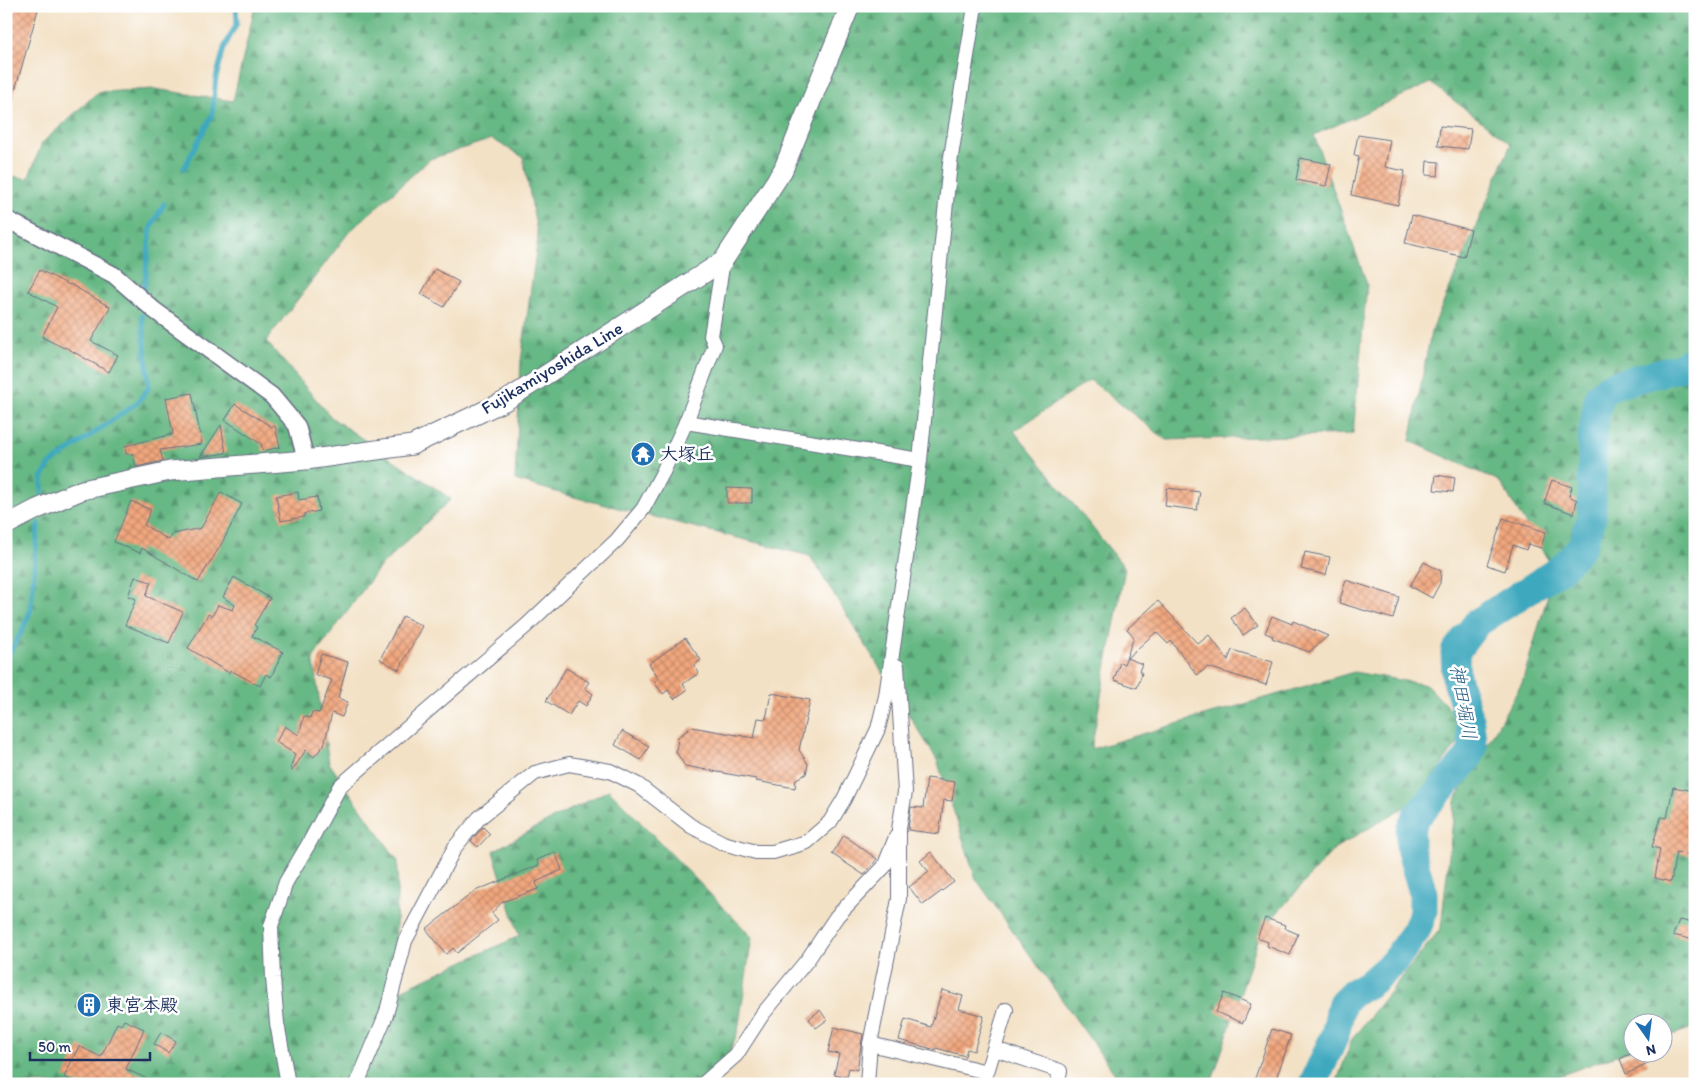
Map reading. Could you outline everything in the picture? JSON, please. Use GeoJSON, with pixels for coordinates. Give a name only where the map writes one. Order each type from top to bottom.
{"type":"FeatureCollection","features":[{"type":"Feature","properties":{"kind":"main road","name":"Fujikamiyoshida Line"},"geometry":{"type":"LineString","coordinates":[[6,525],[37,509],[82,490],[170,471],[306,460],[412,445],[505,401],[723,260],[784,170],[850,6]]}},
{"type":"Feature","properties":{"kind":"street"},"geometry":{"type":"LineString","coordinates":[[357,1084],[386,1015],[405,941],[455,847],[479,818],[535,773],[569,764],[610,771],[638,786],[691,826],[723,843],[756,852],[773,852],[807,842],[830,822],[844,799],[878,729],[886,696],[920,460],[950,163],[975,6]]}},
{"type":"Feature","properties":{"kind":"street"},"geometry":{"type":"LineString","coordinates":[[6,219],[114,275],[154,310],[272,396],[297,426],[306,460]]}},
{"type":"Feature","properties":{"kind":"street"},"geometry":{"type":"LineString","coordinates":[[288,1084],[277,1023],[271,926],[286,882],[340,786],[526,626],[617,540],[643,509],[663,472],[686,422],[715,345],[711,336],[723,260]]}},
{"type":"Feature","properties":{"kind":"street"},"geometry":{"type":"LineString","coordinates":[[686,422],[920,460]]}},
{"type":"Feature","properties":{"kind":"street"},"geometry":{"type":"LineString","coordinates":[[867,1084],[870,1044],[899,899],[899,829],[905,792],[895,632]]}},
{"type":"Feature","properties":{"kind":"street"},"geometry":{"type":"LineString","coordinates":[[703,1084],[736,1055],[762,1015],[808,959],[837,916],[884,868],[899,829]]}},
{"type":"Feature","properties":{"kind":"street"},"geometry":{"type":"LineString","coordinates":[[870,1044],[987,1072],[1006,1010]]}},
{"type":"Feature","properties":{"kind":"street"},"geometry":{"type":"LineString","coordinates":[[994,1049],[1060,1071],[1057,1084]]}},
{"type":"Feature","properties":{"kind":"green space"},"geometry":{"type":"Polygon","coordinates":[[[255,6],[1695,6],[1695,1027],[1674,1034],[1674,1012],[1624,1012],[1624,1052],[1537,1084],[1336,1084],[1352,1039],[1441,928],[1455,801],[1522,683],[1555,571],[1499,481],[1410,441],[1431,332],[1511,144],[1431,83],[1314,135],[1367,284],[1353,434],[1166,440],[1090,380],[1014,431],[1125,568],[1091,749],[1354,672],[1427,685],[1468,729],[1415,801],[1335,848],[1261,931],[1211,1084],[1123,1084],[1117,1077],[976,879],[937,760],[810,556],[570,496],[515,480],[521,361],[538,237],[523,157],[492,139],[430,159],[349,232],[266,341],[332,418],[451,499],[379,568],[313,658],[329,763],[398,861],[394,993],[519,936],[493,851],[609,790],[752,937],[738,1031],[717,1084],[6,1084],[6,175],[28,179],[42,143],[98,92],[155,89],[233,101],[255,6]]]}},
{"type":"Feature","properties":{"kind":"building"},"geometry":{"type":"Polygon","coordinates":[[[6,6],[39,6],[10,108],[6,108],[6,6]]]}},
{"type":"Feature","properties":{"kind":"building"},"geometry":{"type":"Polygon","coordinates":[[[1440,126],[1471,129],[1468,149],[1438,146],[1440,126]]]}},
{"type":"Feature","properties":{"kind":"building"},"geometry":{"type":"Polygon","coordinates":[[[1358,135],[1390,140],[1385,167],[1405,171],[1398,205],[1351,195],[1359,156],[1354,155],[1358,135]]]}},
{"type":"Feature","properties":{"kind":"building"},"geometry":{"type":"Polygon","coordinates":[[[1300,158],[1331,164],[1326,186],[1296,180],[1300,158]]]}},
{"type":"Feature","properties":{"kind":"building"},"geometry":{"type":"Polygon","coordinates":[[[1427,161],[1439,162],[1438,176],[1426,175],[1427,161]]]}},
{"type":"Feature","properties":{"kind":"building"},"geometry":{"type":"Polygon","coordinates":[[[1412,215],[1471,230],[1464,257],[1405,243],[1412,215]]]}},
{"type":"Feature","properties":{"kind":"building"},"geometry":{"type":"Polygon","coordinates":[[[435,269],[459,282],[444,307],[421,294],[435,269]]]}},
{"type":"Feature","properties":{"kind":"building"},"geometry":{"type":"Polygon","coordinates":[[[40,270],[70,284],[110,307],[91,341],[118,355],[109,372],[65,347],[42,337],[57,307],[28,291],[40,270]]]}},
{"type":"Feature","properties":{"kind":"building"},"geometry":{"type":"Polygon","coordinates":[[[192,393],[202,444],[160,450],[163,461],[136,467],[133,454],[126,454],[125,446],[173,434],[166,398],[192,393]]]}},
{"type":"Feature","properties":{"kind":"building"},"geometry":{"type":"Polygon","coordinates":[[[235,404],[272,427],[275,426],[280,447],[263,451],[261,444],[225,420],[235,404]]]}},
{"type":"Feature","properties":{"kind":"building"},"geometry":{"type":"Polygon","coordinates":[[[221,425],[226,453],[200,457],[221,425]]]}},
{"type":"Feature","properties":{"kind":"building"},"geometry":{"type":"Polygon","coordinates":[[[1436,475],[1455,478],[1453,492],[1434,490],[1436,475]]]}},
{"type":"Feature","properties":{"kind":"building"},"geometry":{"type":"Polygon","coordinates":[[[1552,480],[1572,487],[1569,496],[1577,500],[1574,514],[1544,503],[1552,480]]]}},
{"type":"Feature","properties":{"kind":"building"},"geometry":{"type":"Polygon","coordinates":[[[727,488],[752,489],[752,503],[727,503],[727,488]]]}},
{"type":"Feature","properties":{"kind":"building"},"geometry":{"type":"Polygon","coordinates":[[[1167,488],[1200,492],[1197,510],[1165,506],[1167,488]]]}},
{"type":"Feature","properties":{"kind":"building"},"geometry":{"type":"Polygon","coordinates":[[[221,492],[242,504],[222,543],[198,582],[142,548],[140,553],[114,542],[131,501],[151,510],[144,525],[169,540],[173,534],[201,528],[221,492]]]}},
{"type":"Feature","properties":{"kind":"building"},"geometry":{"type":"Polygon","coordinates":[[[298,492],[299,500],[317,497],[319,511],[304,514],[304,517],[281,521],[276,496],[298,492]]]}},
{"type":"Feature","properties":{"kind":"building"},"geometry":{"type":"Polygon","coordinates":[[[1503,518],[1546,532],[1541,548],[1528,544],[1526,550],[1513,545],[1505,571],[1487,565],[1503,518]]]}},
{"type":"Feature","properties":{"kind":"building"},"geometry":{"type":"Polygon","coordinates":[[[1305,552],[1330,557],[1326,575],[1301,569],[1305,552]]]}},
{"type":"Feature","properties":{"kind":"building"},"geometry":{"type":"Polygon","coordinates":[[[1424,562],[1441,571],[1440,583],[1432,598],[1410,586],[1424,562]]]}},
{"type":"Feature","properties":{"kind":"building"},"geometry":{"type":"Polygon","coordinates":[[[135,577],[151,582],[146,596],[183,612],[169,643],[125,625],[136,599],[128,596],[135,577]]]}},
{"type":"Feature","properties":{"kind":"building"},"geometry":{"type":"Polygon","coordinates":[[[234,577],[270,598],[254,625],[257,627],[252,636],[283,652],[271,677],[266,674],[260,686],[230,670],[229,673],[188,648],[208,614],[212,616],[218,605],[233,610],[235,605],[223,597],[234,577]]]}},
{"type":"Feature","properties":{"kind":"building"},"geometry":{"type":"Polygon","coordinates":[[[1346,580],[1399,597],[1393,619],[1339,603],[1346,580]]]}},
{"type":"Feature","properties":{"kind":"building"},"geometry":{"type":"Polygon","coordinates":[[[1158,601],[1198,644],[1209,635],[1228,660],[1232,650],[1273,662],[1266,685],[1208,667],[1197,675],[1171,641],[1168,644],[1156,632],[1127,658],[1142,664],[1139,671],[1142,673],[1137,688],[1114,680],[1120,662],[1124,664],[1134,637],[1127,629],[1158,601]]]}},
{"type":"Feature","properties":{"kind":"building"},"geometry":{"type":"Polygon","coordinates":[[[1245,608],[1258,625],[1243,635],[1231,618],[1245,608]]]}},
{"type":"Feature","properties":{"kind":"building"},"geometry":{"type":"Polygon","coordinates":[[[403,616],[422,626],[399,670],[380,659],[403,616]]]}},
{"type":"Feature","properties":{"kind":"building"},"geometry":{"type":"Polygon","coordinates":[[[1272,616],[1292,624],[1293,621],[1328,636],[1309,652],[1272,638],[1273,636],[1265,633],[1272,616]]]}},
{"type":"Feature","properties":{"kind":"building"},"geometry":{"type":"Polygon","coordinates":[[[685,638],[701,660],[694,665],[699,673],[683,684],[687,690],[674,699],[668,690],[663,694],[654,682],[659,678],[649,664],[685,638]]]}},
{"type":"Feature","properties":{"kind":"building"},"geometry":{"type":"Polygon","coordinates":[[[321,654],[348,662],[338,698],[348,702],[342,717],[332,713],[324,745],[314,757],[306,750],[292,771],[290,770],[295,754],[276,742],[285,726],[299,735],[304,716],[310,718],[312,712],[319,713],[332,680],[315,675],[321,654]]]}},
{"type":"Feature","properties":{"kind":"building"},"geometry":{"type":"Polygon","coordinates":[[[566,668],[589,682],[585,688],[593,694],[586,706],[578,701],[569,715],[546,701],[566,668]]]}},
{"type":"Feature","properties":{"kind":"building"},"geometry":{"type":"Polygon","coordinates":[[[771,693],[810,700],[799,750],[808,764],[806,774],[796,779],[795,788],[685,766],[676,752],[678,737],[692,727],[754,738],[758,718],[766,719],[771,693]]]}},
{"type":"Feature","properties":{"kind":"building"},"geometry":{"type":"Polygon","coordinates":[[[622,731],[649,746],[641,760],[615,745],[622,731]]]}},
{"type":"Feature","properties":{"kind":"building"},"geometry":{"type":"Polygon","coordinates":[[[927,778],[955,782],[952,801],[944,800],[939,834],[908,830],[911,807],[923,808],[927,778]]]}},
{"type":"Feature","properties":{"kind":"building"},"geometry":{"type":"Polygon","coordinates":[[[1673,787],[1695,791],[1695,856],[1676,852],[1671,882],[1655,878],[1660,849],[1652,847],[1661,817],[1667,818],[1673,787]]]}},
{"type":"Feature","properties":{"kind":"building"},"geometry":{"type":"Polygon","coordinates":[[[483,827],[490,834],[478,847],[471,841],[483,827]]]}},
{"type":"Feature","properties":{"kind":"building"},"geometry":{"type":"Polygon","coordinates":[[[844,835],[877,859],[864,875],[832,854],[844,835]]]}},
{"type":"Feature","properties":{"kind":"building"},"geometry":{"type":"Polygon","coordinates":[[[555,852],[562,870],[536,882],[538,889],[502,902],[492,913],[498,920],[457,953],[453,948],[446,954],[426,929],[475,891],[539,865],[537,860],[555,852]]]}},
{"type":"Feature","properties":{"kind":"building"},"geometry":{"type":"Polygon","coordinates":[[[931,852],[954,882],[923,905],[909,887],[929,872],[920,861],[931,852]]]}},
{"type":"Feature","properties":{"kind":"building"},"geometry":{"type":"Polygon","coordinates":[[[1265,918],[1285,925],[1284,928],[1298,934],[1290,955],[1267,946],[1268,942],[1257,938],[1265,918]]]}},
{"type":"Feature","properties":{"kind":"building"},"geometry":{"type":"Polygon","coordinates":[[[1679,920],[1695,923],[1695,940],[1673,935],[1679,920]]]}},
{"type":"Feature","properties":{"kind":"building"},"geometry":{"type":"Polygon","coordinates":[[[942,990],[963,996],[959,1009],[984,1016],[974,1051],[967,1049],[965,1056],[899,1040],[905,1019],[931,1027],[942,990]]]}},
{"type":"Feature","properties":{"kind":"building"},"geometry":{"type":"Polygon","coordinates":[[[1224,993],[1251,1004],[1243,1023],[1216,1012],[1224,993]]]}},
{"type":"Feature","properties":{"kind":"building","name":"東宮本殿"},"geometry":{"type":"Polygon","coordinates":[[[85,995],[100,1002],[92,1016],[78,1009],[85,995]]]}},
{"type":"Feature","properties":{"kind":"building"},"geometry":{"type":"Polygon","coordinates":[[[820,1010],[827,1020],[816,1028],[809,1019],[820,1010]]]}},
{"type":"Feature","properties":{"kind":"building"},"geometry":{"type":"Polygon","coordinates":[[[124,1020],[144,1029],[126,1069],[158,1084],[78,1084],[64,1077],[79,1046],[101,1057],[117,1023],[121,1025],[124,1020]]]}},
{"type":"Feature","properties":{"kind":"building"},"geometry":{"type":"Polygon","coordinates":[[[834,1027],[863,1034],[857,1070],[849,1068],[847,1077],[834,1074],[839,1054],[828,1052],[834,1027]]]}},
{"type":"Feature","properties":{"kind":"building"},"geometry":{"type":"Polygon","coordinates":[[[1272,1029],[1291,1035],[1281,1065],[1274,1084],[1253,1084],[1272,1029]]]}},
{"type":"Feature","properties":{"kind":"building"},"geometry":{"type":"Polygon","coordinates":[[[161,1032],[176,1041],[168,1053],[154,1044],[161,1032]]]}},
{"type":"Feature","properties":{"kind":"building"},"geometry":{"type":"Polygon","coordinates":[[[1624,1057],[1624,1062],[1647,1062],[1648,1064],[1626,1074],[1620,1059],[1624,1057]]]}},
{"type":"Feature","properties":{"kind":"waterway"},"geometry":{"type":"LineString","coordinates":[[184,168],[212,115],[216,78],[224,48],[237,23],[236,6]]}},
{"type":"Feature","properties":{"kind":"waterway"},"geometry":{"type":"LineString","coordinates":[[144,289],[151,227],[164,204]]}},
{"type":"Feature","properties":{"kind":"waterway"},"geometry":{"type":"LineString","coordinates":[[42,494],[42,478],[50,464],[137,403],[149,387],[142,316]]}},
{"type":"Feature","properties":{"kind":"waterway","name":"神田堀川"},"geometry":{"type":"LineString","coordinates":[[1313,1084],[1335,1035],[1342,1003],[1352,993],[1370,983],[1393,963],[1416,931],[1423,913],[1423,893],[1410,848],[1410,830],[1416,817],[1467,760],[1473,748],[1470,723],[1456,677],[1455,652],[1477,623],[1562,568],[1582,546],[1592,517],[1592,437],[1599,395],[1610,386],[1677,368],[1695,359]]}},
{"type":"Feature","properties":{"kind":"waterway"},"geometry":{"type":"LineString","coordinates":[[6,659],[22,631],[31,609],[38,524]]}},
{"type":"Feature","properties":{"kind":"place","name":"大塚丘"},"geometry":{"type":"Point","coordinates":[643,454]}},
{"type":"Feature","properties":{"kind":"place","name":"東宮本殿"},"geometry":{"type":"Point","coordinates":[89,1005]}}]}
